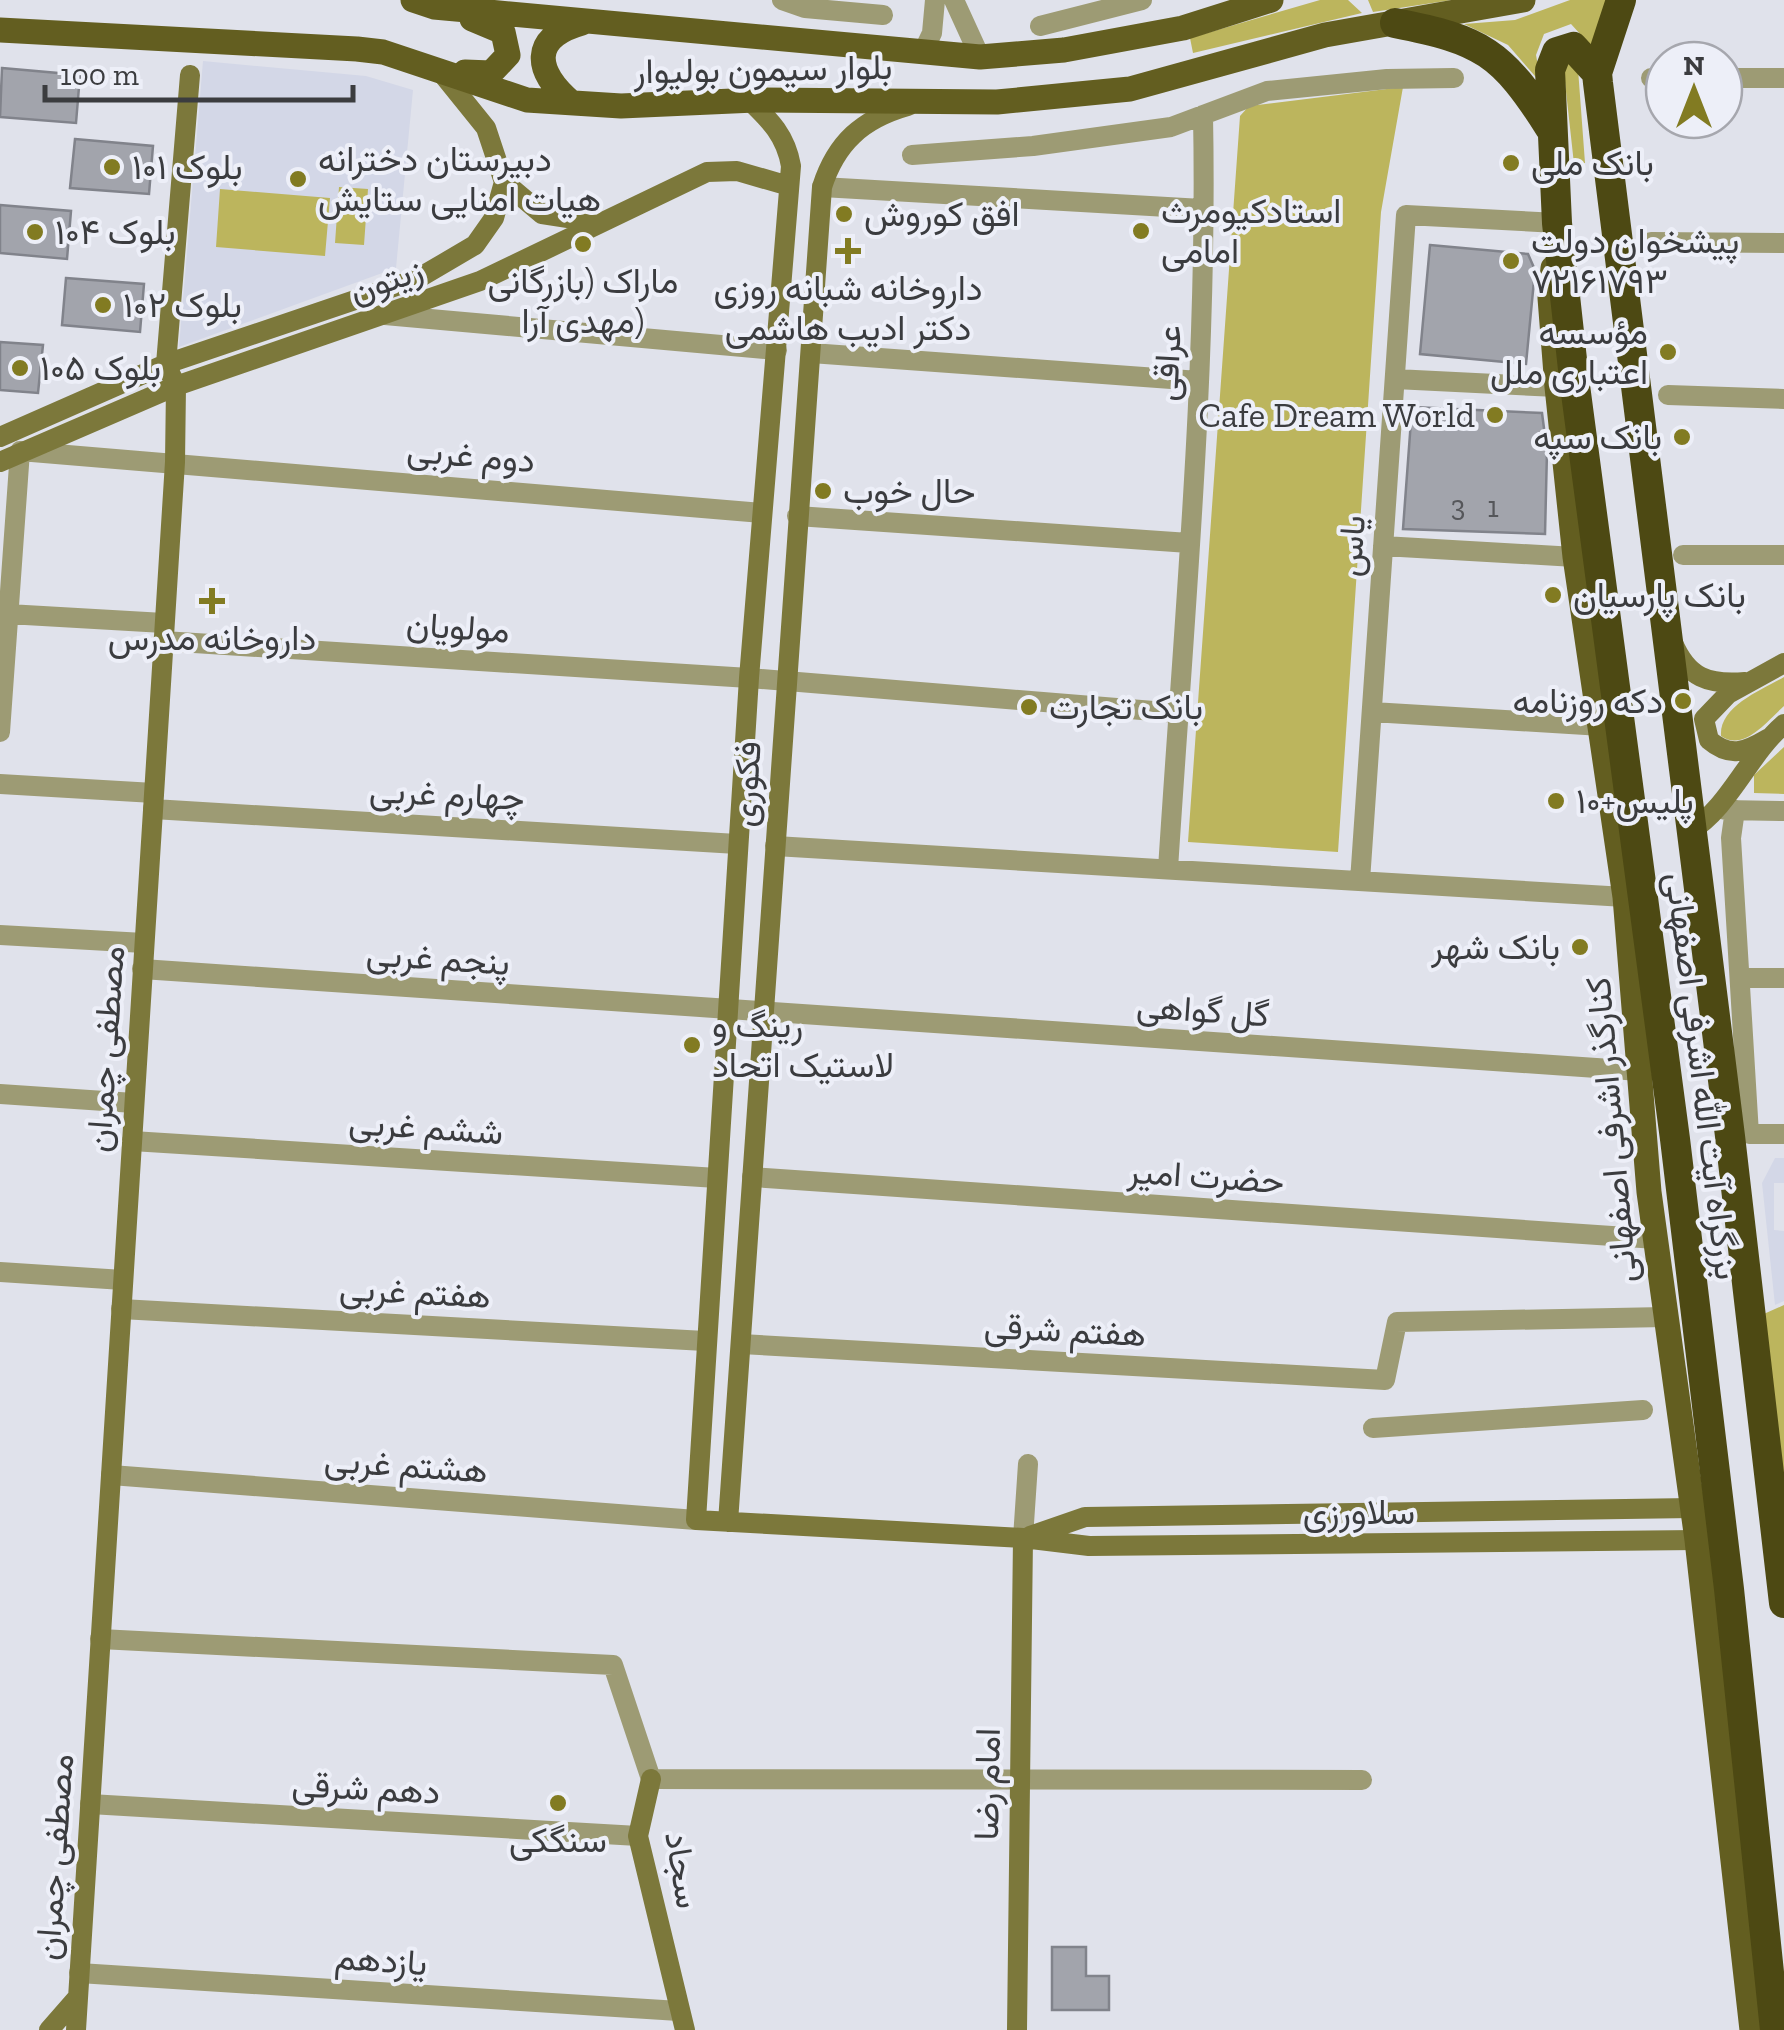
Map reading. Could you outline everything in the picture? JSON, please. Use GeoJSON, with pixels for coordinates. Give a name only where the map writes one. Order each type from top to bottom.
{"type":"FeatureCollection","features":[{"type":"Feature","properties":{"kind":"highway"},"geometry":{"type":"LineString","coordinates":[[1597,72],[1621,0]]}},
{"type":"Feature","properties":{"kind":"highway"},"geometry":{"type":"LineString","coordinates":[[1396,23],[1467,39],[1484,49],[1527,93],[1552,132]]}},
{"type":"Feature","properties":{"kind":"highway","name":"بزرگراه آیت الله اشرفی اصفهانی"},"geometry":{"type":"LineString","coordinates":[[1775,2030],[1699,1333],[1574,378],[1558,223],[1550,70],[1557,52],[1573,46],[1597,72],[1784,1602]]}},
{"type":"Feature","properties":{"kind":"main road","name":"بلوار سیمون بولیوار"},"geometry":{"type":"LineString","coordinates":[[424,4],[980,57],[1064,50],[1182,28],[1204,10],[1272,0]]}},
{"type":"Feature","properties":{"kind":"main road","name":"بلوار سیمون بولیوار"},"geometry":{"type":"LineString","coordinates":[[0,30],[358,49],[527,100],[621,106],[749,100],[997,102],[1130,89],[1195,74],[1285,44],[1523,0]]}},
{"type":"Feature","properties":{"kind":"main road"},"geometry":{"type":"LineString","coordinates":[[424,4],[496,27],[509,47],[504,62],[491,72],[440,71]]}},
{"type":"Feature","properties":{"kind":"main road"},"geometry":{"type":"LineString","coordinates":[[572,103],[554,87],[546,71],[546,42],[554,32],[587,22]]}},
{"type":"Feature","properties":{"kind":"main road","name":"کنارگذر اشرفی اصفهانی"},"geometry":{"type":"LineString","coordinates":[[1558,223],[1550,298],[1556,387],[1575,558],[1624,896],[1656,1239],[1696,1540],[1752,2030]]}},
{"type":"Feature","properties":{"kind":"street"},"geometry":{"type":"LineString","coordinates":[[782,0],[805,8],[884,15]]}},
{"type":"Feature","properties":{"kind":"street"},"geometry":{"type":"LineString","coordinates":[[923,52],[932,33],[935,0]]}},
{"type":"Feature","properties":{"kind":"street"},"geometry":{"type":"LineString","coordinates":[[954,0],[980,57]]}},
{"type":"Feature","properties":{"kind":"street"},"geometry":{"type":"LineString","coordinates":[[1040,26],[1142,0]]}},
{"type":"Feature","properties":{"kind":"street"},"geometry":{"type":"LineString","coordinates":[[440,71],[486,128],[504,182],[542,214],[598,222]]}},
{"type":"Feature","properties":{"kind":"street","name":"مصطفی چمران"},"geometry":{"type":"LineString","coordinates":[[76,2030],[174,462],[176,386],[166,364],[190,75]]}},
{"type":"Feature","properties":{"kind":"street"},"geometry":{"type":"LineString","coordinates":[[912,155],[1033,146],[1172,126],[1267,91],[1387,79],[1454,78]]}},
{"type":"Feature","properties":{"kind":"street"},"geometry":{"type":"LineString","coordinates":[[1744,78],[1784,78]]}},
{"type":"Feature","properties":{"kind":"street","name":"فکوری"},"geometry":{"type":"LineString","coordinates":[[696,1520],[737,844],[788,186],[788,148],[776,126],[749,100]]}},
{"type":"Feature","properties":{"kind":"street","name":"فکوری"},"geometry":{"type":"LineString","coordinates":[[728,1522],[822,188],[830,160],[865,122],[919,103]]}},
{"type":"Feature","properties":{"kind":"street","name":"عراقی"},"geometry":{"type":"LineString","coordinates":[[1168,869],[1199,381],[1203,115]]}},
{"type":"Feature","properties":{"kind":"street","name":"زیتون"},"geometry":{"type":"LineString","coordinates":[[0,462],[176,386],[480,281],[707,172],[737,171],[788,186]]}},
{"type":"Feature","properties":{"kind":"street","name":"زیتون"},"geometry":{"type":"LineString","coordinates":[[0,437],[166,364],[416,279],[447,264],[475,245],[494,218],[504,182]]}},
{"type":"Feature","properties":{"kind":"street"},"geometry":{"type":"LineString","coordinates":[[822,188],[1202,210]]}},
{"type":"Feature","properties":{"kind":"street","name":"یاس"},"geometry":{"type":"LineString","coordinates":[[1360,881],[1406,215],[1558,223]]}},
{"type":"Feature","properties":{"kind":"street"},"geometry":{"type":"LineString","coordinates":[[1651,242],[1784,244]]}},
{"type":"Feature","properties":{"kind":"street"},"geometry":{"type":"LineString","coordinates":[[385,315],[776,350]]}},
{"type":"Feature","properties":{"kind":"street"},"geometry":{"type":"LineString","coordinates":[[811,353],[1199,381]]}},
{"type":"Feature","properties":{"kind":"street"},"geometry":{"type":"LineString","coordinates":[[1395,380],[1556,387]]}},
{"type":"Feature","properties":{"kind":"street"},"geometry":{"type":"LineString","coordinates":[[1668,394],[1784,398]]}},
{"type":"Feature","properties":{"kind":"street"},"geometry":{"type":"LineString","coordinates":[[0,732],[20,451]]}},
{"type":"Feature","properties":{"kind":"street","name":"دوم غربی"},"geometry":{"type":"LineString","coordinates":[[20,451],[762,513]]}},
{"type":"Feature","properties":{"kind":"street"},"geometry":{"type":"LineString","coordinates":[[798,516],[1189,543]]}},
{"type":"Feature","properties":{"kind":"street"},"geometry":{"type":"LineString","coordinates":[[1384,546],[1575,558]]}},
{"type":"Feature","properties":{"kind":"street"},"geometry":{"type":"LineString","coordinates":[[1683,555],[1784,555]]}},
{"type":"Feature","properties":{"kind":"street"},"geometry":{"type":"LineString","coordinates":[[1662,605],[1674,648],[1698,678],[1711,683],[1752,682]]}},
{"type":"Feature","properties":{"kind":"street","name":"مولویان"},"geometry":{"type":"LineString","coordinates":[[8,614],[164,632],[1178,714]]}},
{"type":"Feature","properties":{"kind":"street"},"geometry":{"type":"LineString","coordinates":[[1767,739],[1734,752],[1716,746],[1705,732],[1704,718],[1715,704],[1784,663]]}},
{"type":"Feature","properties":{"kind":"street"},"geometry":{"type":"LineString","coordinates":[[1372,712],[1602,726]]}},
{"type":"Feature","properties":{"kind":"street"},"geometry":{"type":"LineString","coordinates":[[1689,832],[1713,810],[1767,739],[1784,724]]}},
{"type":"Feature","properties":{"kind":"street","name":"چهارم غربی"},"geometry":{"type":"LineString","coordinates":[[0,784],[153,801],[737,844]]}},
{"type":"Feature","properties":{"kind":"street"},"geometry":{"type":"LineString","coordinates":[[1713,810],[1784,811]]}},
{"type":"Feature","properties":{"kind":"street"},"geometry":{"type":"LineString","coordinates":[[1735,810],[1732,838],[1749,1134],[1784,1134]]}},
{"type":"Feature","properties":{"kind":"street"},"geometry":{"type":"LineString","coordinates":[[775,846],[1624,896]]}},
{"type":"Feature","properties":{"kind":"street"},"geometry":{"type":"LineString","coordinates":[[0,934],[144,943]]}},
{"type":"Feature","properties":{"kind":"street","name":"پنجم غربی"},"geometry":{"type":"LineString","coordinates":[[142,970],[763,1012]]}},
{"type":"Feature","properties":{"kind":"street"},"geometry":{"type":"LineString","coordinates":[[1743,978],[1784,978]]}},
{"type":"Feature","properties":{"kind":"street","name":"گل گواهی"},"geometry":{"type":"LineString","coordinates":[[763,1012],[1640,1071]]}},
{"type":"Feature","properties":{"kind":"street"},"geometry":{"type":"LineString","coordinates":[[0,1094],[134,1103]]}},
{"type":"Feature","properties":{"kind":"street","name":"ششم غربی"},"geometry":{"type":"LineString","coordinates":[[132,1140],[717,1178]]}},
{"type":"Feature","properties":{"kind":"street","name":"حضرت امیر"},"geometry":{"type":"LineString","coordinates":[[752,1178],[1656,1239]]}},
{"type":"Feature","properties":{"kind":"street"},"geometry":{"type":"LineString","coordinates":[[0,1272],[123,1280]]}},
{"type":"Feature","properties":{"kind":"street","name":"هفتم غربی"},"geometry":{"type":"LineString","coordinates":[[121,1308],[706,1341]]}},
{"type":"Feature","properties":{"kind":"street","name":"هفتم شرقی"},"geometry":{"type":"LineString","coordinates":[[741,1344],[1385,1380],[1394,1326],[1404,1320],[1665,1317]]}},
{"type":"Feature","properties":{"kind":"street"},"geometry":{"type":"LineString","coordinates":[[1373,1428],[1643,1410]]}},
{"type":"Feature","properties":{"kind":"street"},"geometry":{"type":"LineString","coordinates":[[1023,1538],[1028,1464]]}},
{"type":"Feature","properties":{"kind":"street","name":"هشتم غربی"},"geometry":{"type":"LineString","coordinates":[[111,1474],[696,1520]]}},
{"type":"Feature","properties":{"kind":"street","name":"سلاورزی"},"geometry":{"type":"LineString","coordinates":[[1023,1538],[1085,1517],[1692,1508]]}},
{"type":"Feature","properties":{"kind":"street"},"geometry":{"type":"LineString","coordinates":[[1586,1510],[1587,1543]]}},
{"type":"Feature","properties":{"kind":"street","name":"سلاورزی"},"geometry":{"type":"LineString","coordinates":[[696,1520],[1023,1538],[1090,1546],[1696,1540]]}},
{"type":"Feature","properties":{"kind":"street","name":"امام رضا"},"geometry":{"type":"LineString","coordinates":[[1017,2030],[1023,1538]]}},
{"type":"Feature","properties":{"kind":"street"},"geometry":{"type":"LineString","coordinates":[[100,1639],[612,1665],[651,1780],[1362,1780]]}},
{"type":"Feature","properties":{"kind":"street","name":"سجاد"},"geometry":{"type":"LineString","coordinates":[[651,1780],[638,1836],[682,2020]]}},
{"type":"Feature","properties":{"kind":"street","name":"دهم شرقی"},"geometry":{"type":"LineString","coordinates":[[90,1804],[638,1836]]}},
{"type":"Feature","properties":{"kind":"street","name":"یازدهم"},"geometry":{"type":"LineString","coordinates":[[79,1973],[682,2020]]}},
{"type":"Feature","properties":{"kind":"street"},"geometry":{"type":"LineString","coordinates":[[49,2030],[78,1996]]}},
{"type":"Feature","properties":{"kind":"shaded area"},"geometry":{"type":"Polygon","coordinates":[[[1320,0],[1348,0],[1362,13],[1193,53],[1190,38],[1320,0]]]}},
{"type":"Feature","properties":{"kind":"shaded area"},"geometry":{"type":"Polygon","coordinates":[[[1368,0],[1452,0],[1373,12],[1368,0]]]}},
{"type":"Feature","properties":{"kind":"shaded area"},"geometry":{"type":"Polygon","coordinates":[[[1570,0],[1607,0],[1591,46],[1571,24],[1544,34],[1536,55],[1541,83],[1508,45],[1464,24],[1515,20],[1570,0]]]}},
{"type":"Feature","properties":{"kind":"shaded area","name":"دبیرستان دخترانه هیات امنایی ستایش"},"geometry":{"type":"Polygon","coordinates":[[[203,61],[366,76],[413,90],[396,268],[179,347],[203,61]]]}},
{"type":"Feature","properties":{"kind":"shaded area"},"geometry":{"type":"Polygon","coordinates":[[[1567,63],[1578,69],[1585,163],[1574,164],[1564,73],[1567,63]]]}},
{"type":"Feature","properties":{"kind":"shaded area"},"geometry":{"type":"Polygon","coordinates":[[[1403,87],[1381,212],[1338,852],[1188,842],[1240,116],[1249,106],[1403,87]]]}},
{"type":"Feature","properties":{"kind":"shaded area"},"geometry":{"type":"Polygon","coordinates":[[[339,187],[368,189],[364,245],[335,243],[339,187]]]}},
{"type":"Feature","properties":{"kind":"shaded area"},"geometry":{"type":"Polygon","coordinates":[[[220,189],[330,198],[325,256],[216,247],[220,189]]]}},
{"type":"Feature","properties":{"kind":"shaded area"},"geometry":{"type":"Polygon","coordinates":[[[1784,677],[1784,706],[1747,737],[1730,740],[1721,736],[1722,725],[1734,708],[1784,677]]]}},
{"type":"Feature","properties":{"kind":"shaded area"},"geometry":{"type":"Polygon","coordinates":[[[1784,747],[1784,794],[1754,793],[1754,775],[1784,747]]]}},
{"type":"Feature","properties":{"kind":"shaded area"},"geometry":{"type":"Polygon","coordinates":[[[1775,1158],[1784,1158],[1784,1183],[1774,1183],[1774,1230],[1784,1231],[1784,1301],[1775,1305],[1762,1183],[1775,1158]]]}},
{"type":"Feature","properties":{"kind":"shaded area"},"geometry":{"type":"Polygon","coordinates":[[[1784,1305],[1784,1520],[1757,1317],[1784,1305]]]}},
{"type":"Feature","properties":{"kind":"building"},"geometry":{"type":"Polygon","coordinates":[[[2,68],[80,75],[76,123],[0,117],[2,68]]]}},
{"type":"Feature","properties":{"kind":"building","name":"بلوک ۱۰۱"},"geometry":{"type":"Polygon","coordinates":[[[75,139],[153,146],[149,194],[70,188],[75,139]]]}},
{"type":"Feature","properties":{"kind":"building","name":"بلوک ۱۰۴"},"geometry":{"type":"Polygon","coordinates":[[[0,205],[71,211],[67,259],[0,253],[0,205]]]}},
{"type":"Feature","properties":{"kind":"building"},"geometry":{"type":"Polygon","coordinates":[[[1430,245],[1528,254],[1535,270],[1526,364],[1420,354],[1430,245]]]}},
{"type":"Feature","properties":{"kind":"building","name":"بلوک ۱۰۲"},"geometry":{"type":"Polygon","coordinates":[[[66,278],[144,284],[140,332],[62,325],[66,278]]]}},
{"type":"Feature","properties":{"kind":"building","name":"بلوک ۱۰۵"},"geometry":{"type":"Polygon","coordinates":[[[0,342],[43,345],[38,393],[0,390],[0,342]]]}},
{"type":"Feature","properties":{"kind":"building"},"geometry":{"type":"Polygon","coordinates":[[[1412,407],[1542,413],[1547,451],[1545,534],[1403,529],[1412,407]]]}},
{"type":"Feature","properties":{"kind":"building"},"geometry":{"type":"Polygon","coordinates":[[[1052,1947],[1086,1947],[1086,1976],[1109,1976],[1109,2010],[1052,2010],[1052,1947]]]}},
{"type":"Feature","properties":{"kind":"place","name":"بانک ملی"},"geometry":{"type":"Point","coordinates":[1511,163]}},
{"type":"Feature","properties":{"kind":"place","name":"بلوک ۱۰۱"},"geometry":{"type":"Point","coordinates":[112,167]}},
{"type":"Feature","properties":{"kind":"place","name":"دبیرستان دخترانه هیات امنایی ستایش"},"geometry":{"type":"Point","coordinates":[298,179]}},
{"type":"Feature","properties":{"kind":"place","name":"افق کوروش"},"geometry":{"type":"Point","coordinates":[844,214]}},
{"type":"Feature","properties":{"kind":"place","name":"استادکیومرث امامی"},"geometry":{"type":"Point","coordinates":[1141,231]}},
{"type":"Feature","properties":{"kind":"place","name":"بلوک ۱۰۴"},"geometry":{"type":"Point","coordinates":[35,232]}},
{"type":"Feature","properties":{"kind":"place","name":"ماراک (بازرگانی مهدی آرا)"},"geometry":{"type":"Point","coordinates":[583,244]}},
{"type":"Feature","properties":{"kind":"place","name":"داروخانه شبانه روزی دکتر ادیب هاشمی"},"geometry":{"type":"Point","coordinates":[848,251]}},
{"type":"Feature","properties":{"kind":"place","name":"پیشخوان دولت ۷۲۱۶۱۷۹۳"},"geometry":{"type":"Point","coordinates":[1511,261]}},
{"type":"Feature","properties":{"kind":"place","name":"بلوک ۱۰۲"},"geometry":{"type":"Point","coordinates":[103,305]}},
{"type":"Feature","properties":{"kind":"place","name":"مؤسسه اعتباری ملل"},"geometry":{"type":"Point","coordinates":[1668,352]}},
{"type":"Feature","properties":{"kind":"place","name":"بلوک ۱۰۵"},"geometry":{"type":"Point","coordinates":[20,368]}},
{"type":"Feature","properties":{"kind":"place","name":"Cafe Dream World"},"geometry":{"type":"Point","coordinates":[1495,415]}},
{"type":"Feature","properties":{"kind":"place","name":"بانک سپه"},"geometry":{"type":"Point","coordinates":[1682,437]}},
{"type":"Feature","properties":{"kind":"place","name":"حال خوب"},"geometry":{"type":"Point","coordinates":[823,491]}},
{"type":"Feature","properties":{"kind":"place","name":"بانک پارسیان"},"geometry":{"type":"Point","coordinates":[1553,595]}},
{"type":"Feature","properties":{"kind":"place","name":"داروخانه مدرس"},"geometry":{"type":"Point","coordinates":[212,601]}},
{"type":"Feature","properties":{"kind":"place","name":"دکه روزنامه"},"geometry":{"type":"Point","coordinates":[1683,701]}},
{"type":"Feature","properties":{"kind":"place","name":"بانک تجارت"},"geometry":{"type":"Point","coordinates":[1029,707]}},
{"type":"Feature","properties":{"kind":"place","name":"پلیس+۱۰"},"geometry":{"type":"Point","coordinates":[1556,801]}},
{"type":"Feature","properties":{"kind":"place","name":"بانک شهر"},"geometry":{"type":"Point","coordinates":[1580,947]}},
{"type":"Feature","properties":{"kind":"place","name":"رینگ و لاستیک اتحاد"},"geometry":{"type":"Point","coordinates":[692,1045]}},
{"type":"Feature","properties":{"kind":"place","name":"سنگکی"},"geometry":{"type":"Point","coordinates":[558,1803]}}]}
